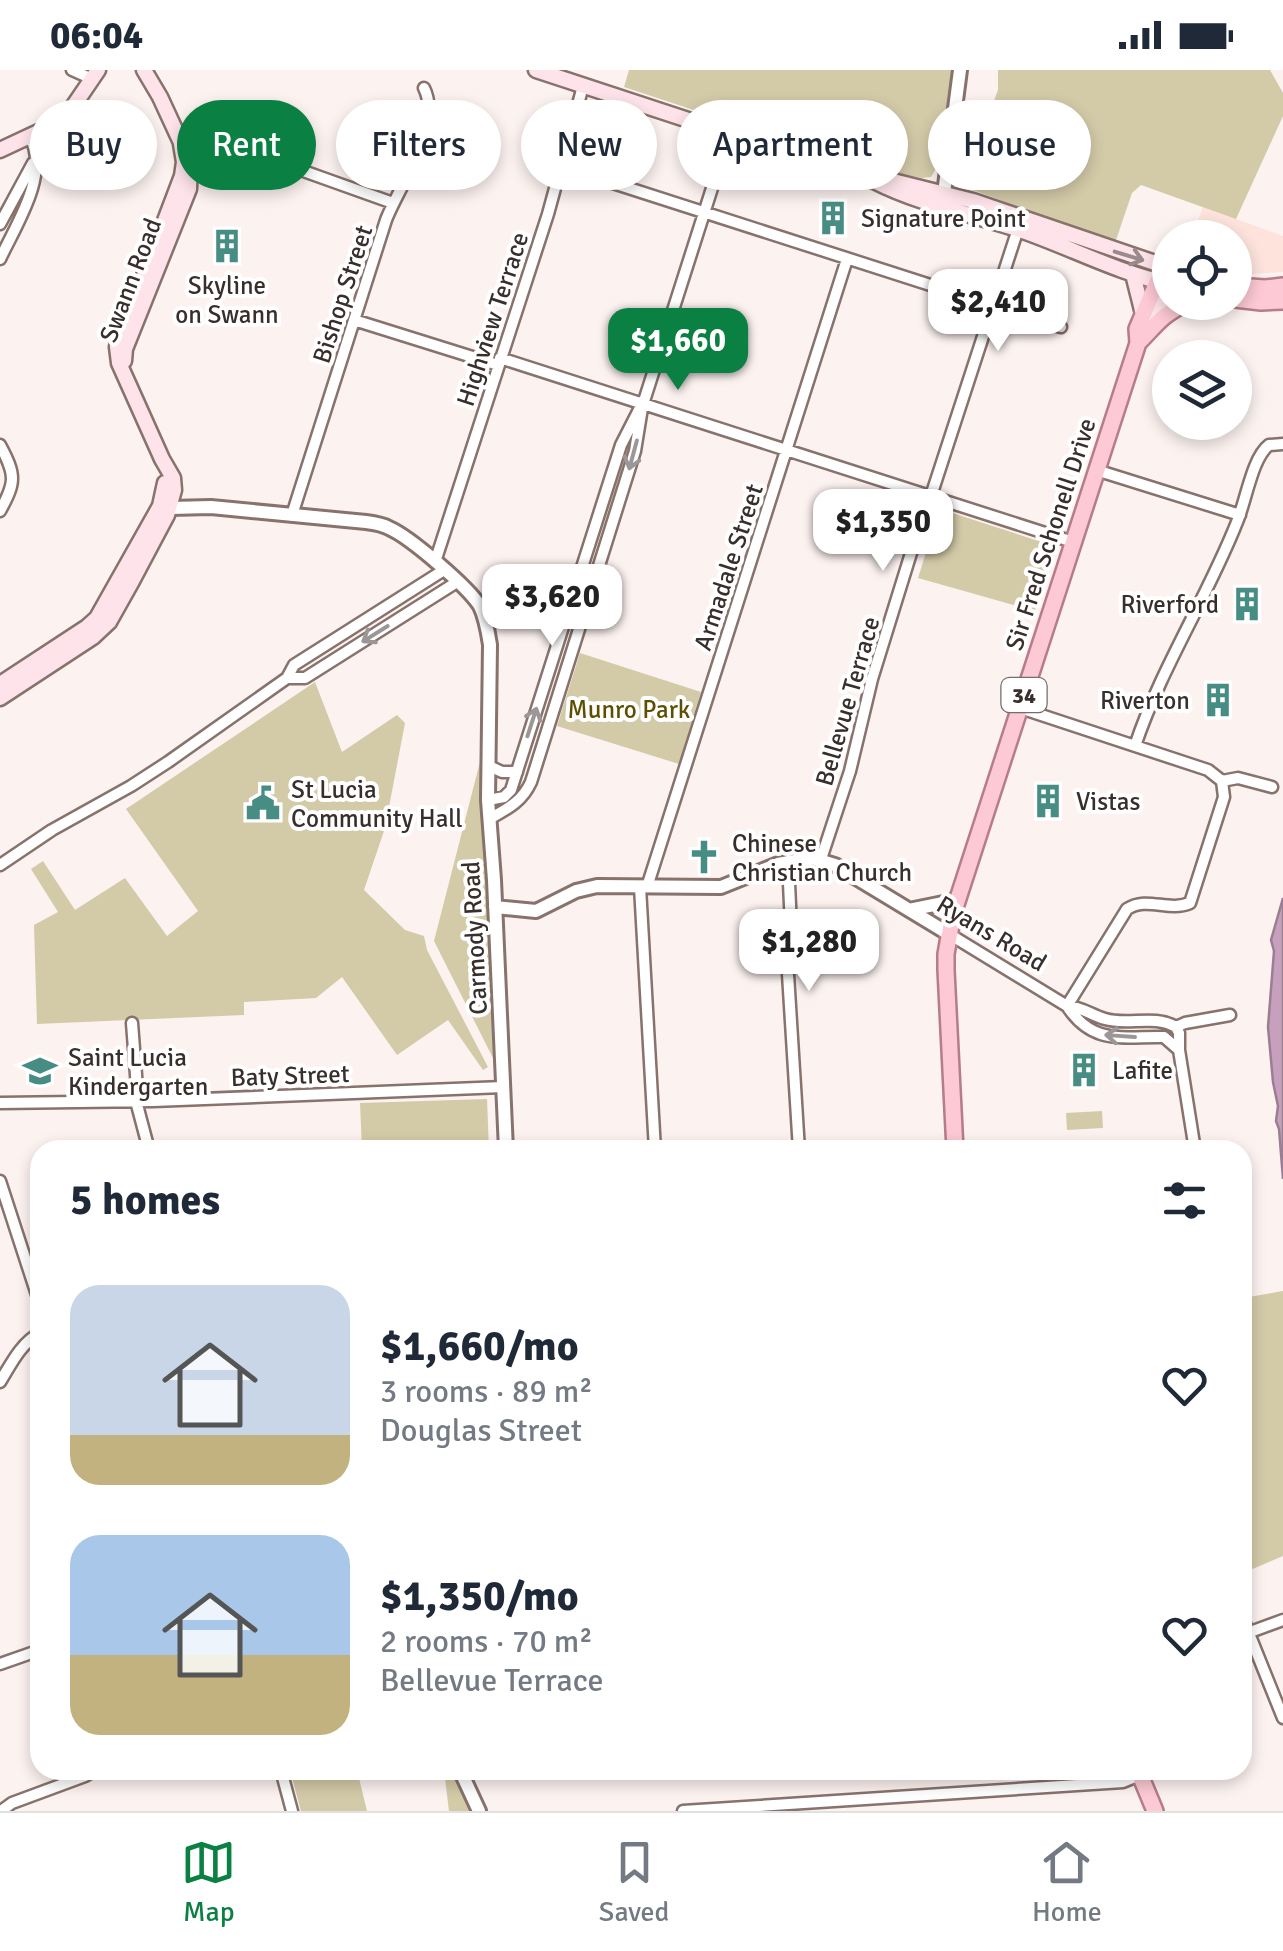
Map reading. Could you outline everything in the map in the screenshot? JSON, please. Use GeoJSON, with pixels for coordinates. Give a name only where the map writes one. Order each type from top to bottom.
{"type":"FeatureCollection","features":[{"type":"Feature","properties":{"kind":"main road","name":"Swann Road"},"geometry":{"type":"LineString","coordinates":[[144,70],[177,135]]}},
{"type":"Feature","properties":{"kind":"main road","name":"Swann Road"},"geometry":{"type":"LineString","coordinates":[[153,70],[160,97]]}},
{"type":"Feature","properties":{"kind":"main road"},"geometry":{"type":"LineString","coordinates":[[536,70],[677,118]]}},
{"type":"Feature","properties":{"kind":"main road"},"geometry":{"type":"LineString","coordinates":[[76,100],[92,73]]}},
{"type":"Feature","properties":{"kind":"main road"},"geometry":{"type":"LineString","coordinates":[[0,150],[30,137]]}},
{"type":"Feature","properties":{"kind":"main road"},"geometry":{"type":"LineString","coordinates":[[908,186],[1108,266],[1152,276]]}},
{"type":"Feature","properties":{"kind":"main road","name":"Swann Road"},"geometry":{"type":"LineString","coordinates":[[0,698],[105,627],[132,582],[169,500],[162,459],[126,376],[124,359],[189,190]]}},
{"type":"Feature","properties":{"kind":"main road"},"geometry":{"type":"LineString","coordinates":[[943,200],[1035,221],[1152,271]]}},
{"type":"Feature","properties":{"kind":"main road"},"geometry":{"type":"LineString","coordinates":[[1133,274],[1147,320],[1152,318]]}},
{"type":"Feature","properties":{"kind":"main road"},"geometry":{"type":"LineString","coordinates":[[1252,287],[1283,286]]}},
{"type":"Feature","properties":{"kind":"main road"},"geometry":{"type":"LineString","coordinates":[[1252,301],[1283,301]]}},
{"type":"Feature","properties":{"kind":"main road","name":"Sir Fred Schonell Drive"},"geometry":{"type":"LineString","coordinates":[[955,1140],[946,954],[958,900],[1138,343],[1138,329],[1152,309]]}},
{"type":"Feature","properties":{"kind":"main road"},"geometry":{"type":"LineString","coordinates":[[0,684],[96,618],[169,500]]}},
{"type":"Feature","properties":{"kind":"main road"},"geometry":{"type":"LineString","coordinates":[[1142,1780],[1156,1811]]}},
{"type":"Feature","properties":{"kind":"street"},"geometry":{"type":"LineString","coordinates":[[72,70],[92,73]]}},
{"type":"Feature","properties":{"kind":"street"},"geometry":{"type":"LineString","coordinates":[[943,200],[960,70]]}},
{"type":"Feature","properties":{"kind":"street","name":"Highview Terrace"},"geometry":{"type":"LineString","coordinates":[[578,100],[582,86]]}},
{"type":"Feature","properties":{"kind":"street","name":"Bishop Street"},"geometry":{"type":"LineString","coordinates":[[292,515],[393,204],[408,180],[426,125],[429,105],[424,88]]}},
{"type":"Feature","properties":{"kind":"street"},"geometry":{"type":"LineString","coordinates":[[0,224],[30,170]]}},
{"type":"Feature","properties":{"kind":"street"},"geometry":{"type":"LineString","coordinates":[[316,176],[393,204]]}},
{"type":"Feature","properties":{"kind":"street"},"geometry":{"type":"LineString","coordinates":[[0,259],[30,189]]}},
{"type":"Feature","properties":{"kind":"street","name":"Highview Terrace"},"geometry":{"type":"LineString","coordinates":[[439,566],[554,190]]}},
{"type":"Feature","properties":{"kind":"street"},"geometry":{"type":"LineString","coordinates":[[634,190],[1061,327]]}},
{"type":"Feature","properties":{"kind":"street"},"geometry":{"type":"LineString","coordinates":[[489,819],[515,804],[530,786],[635,451],[643,402],[711,190]]}},
{"type":"Feature","properties":{"kind":"street","name":"Bellevue Terrace"},"geometry":{"type":"LineString","coordinates":[[820,859],[850,771],[878,661],[1018,229]]}},
{"type":"Feature","properties":{"kind":"street","name":"Armadale Street"},"geometry":{"type":"LineString","coordinates":[[644,887],[847,258]]}},
{"type":"Feature","properties":{"kind":"street"},"geometry":{"type":"LineString","coordinates":[[354,320],[643,402],[1073,542]]}},
{"type":"Feature","properties":{"kind":"street"},"geometry":{"type":"LineString","coordinates":[[488,800],[508,794],[517,772],[621,445],[643,402]]}},
{"type":"Feature","properties":{"kind":"street"},"geometry":{"type":"LineString","coordinates":[[1135,746],[1154,696],[1240,515],[1262,451],[1269,445],[1283,444]]}},
{"type":"Feature","properties":{"kind":"street"},"geometry":{"type":"LineString","coordinates":[[0,446],[14,481],[6,488],[0,510]]}},
{"type":"Feature","properties":{"kind":"street"},"geometry":{"type":"LineString","coordinates":[[1096,470],[1240,515]]}},
{"type":"Feature","properties":{"kind":"street","name":"Carmody Road"},"geometry":{"type":"LineString","coordinates":[[169,500],[384,526],[402,535],[480,606],[488,630],[488,800],[506,1140]]}},
{"type":"Feature","properties":{"kind":"street"},"geometry":{"type":"LineString","coordinates":[[0,866],[52,830],[168,762],[287,678],[294,664],[439,566]]}},
{"type":"Feature","properties":{"kind":"street"},"geometry":{"type":"LineString","coordinates":[[287,678],[305,678],[458,582]]}},
{"type":"Feature","properties":{"kind":"street"},"geometry":{"type":"LineString","coordinates":[[1020,708],[1208,770],[1222,781],[1224,797],[1190,903],[1177,907],[1140,902],[1127,909],[1067,1006]]}},
{"type":"Feature","properties":{"kind":"street"},"geometry":{"type":"LineString","coordinates":[[489,766],[502,772],[517,772]]}},
{"type":"Feature","properties":{"kind":"street"},"geometry":{"type":"LineString","coordinates":[[1222,781],[1238,778],[1272,787]]}},
{"type":"Feature","properties":{"kind":"street"},"geometry":{"type":"LineString","coordinates":[[496,906],[536,911],[584,888],[721,887],[788,861],[820,859]]}},
{"type":"Feature","properties":{"kind":"street","name":"Ryans Road"},"geometry":{"type":"LineString","coordinates":[[820,859],[1067,1006],[1078,1019],[1105,1036],[1162,1036],[1178,1050]]}},
{"type":"Feature","properties":{"kind":"street"},"geometry":{"type":"LineString","coordinates":[[788,861],[788,974],[798,1140]]}},
{"type":"Feature","properties":{"kind":"street"},"geometry":{"type":"LineString","coordinates":[[644,887],[655,1140]]}},
{"type":"Feature","properties":{"kind":"street"},"geometry":{"type":"LineString","coordinates":[[909,910],[958,900]]}},
{"type":"Feature","properties":{"kind":"street","name":"Ryans Road"},"geometry":{"type":"LineString","coordinates":[[1067,1006],[1107,1020],[1162,1021],[1176,1027],[1230,1015]]}},
{"type":"Feature","properties":{"kind":"street"},"geometry":{"type":"LineString","coordinates":[[132,1023],[137,1101],[147,1140]]}},
{"type":"Feature","properties":{"kind":"street"},"geometry":{"type":"LineString","coordinates":[[1176,1027],[1193,1140]]}},
{"type":"Feature","properties":{"kind":"street","name":"Baty Street"},"geometry":{"type":"LineString","coordinates":[[0,1106],[504,1087]]}},
{"type":"Feature","properties":{"kind":"street"},"geometry":{"type":"LineString","coordinates":[[0,1181],[30,1273]]}},
{"type":"Feature","properties":{"kind":"street"},"geometry":{"type":"LineString","coordinates":[[0,1382],[30,1340]]}},
{"type":"Feature","properties":{"kind":"street"},"geometry":{"type":"LineString","coordinates":[[1252,1632],[1283,1620]]}},
{"type":"Feature","properties":{"kind":"street"},"geometry":{"type":"LineString","coordinates":[[1252,1648],[1283,1718]]}},
{"type":"Feature","properties":{"kind":"street"},"geometry":{"type":"LineString","coordinates":[[0,1664],[30,1654]]}},
{"type":"Feature","properties":{"kind":"street"},"geometry":{"type":"LineString","coordinates":[[1,1811],[17,1801],[75,1780]]}},
{"type":"Feature","properties":{"kind":"street"},"geometry":{"type":"LineString","coordinates":[[284,1780],[292,1811]]}},
{"type":"Feature","properties":{"kind":"street"},"geometry":{"type":"LineString","coordinates":[[465,1780],[479,1811]]}},
{"type":"Feature","properties":{"kind":"street"},"geometry":{"type":"LineString","coordinates":[[683,1811],[1126,1780]]}},
{"type":"Feature","properties":{"kind":"shaded area"},"geometry":{"type":"Polygon","coordinates":[[[1203,207],[1239,220],[1198,220],[1203,207]]]}},
{"type":"Feature","properties":{"kind":"shaded area"},"geometry":{"type":"Polygon","coordinates":[[[1252,225],[1283,236],[1283,272],[1252,274],[1252,225]]]}},
{"type":"Feature","properties":{"kind":"shaded area"},"geometry":{"type":"Polygon","coordinates":[[[1283,898],[1283,1179],[1268,1027],[1274,951],[1271,940],[1283,898]]]}},
{"type":"Feature","properties":{"kind":"green space"},"geometry":{"type":"Polygon","coordinates":[[[629,70],[953,70],[949,100],[928,100],[928,177],[922,178],[908,175],[908,100],[677,100],[677,105],[624,87],[629,70]]]}},
{"type":"Feature","properties":{"kind":"green space"},"geometry":{"type":"Polygon","coordinates":[[[998,70],[1270,70],[1283,93],[1283,116],[1236,219],[1141,185],[1132,193],[1115,243],[973,190],[1091,190],[1091,100],[994,100],[998,70]]]}},
{"type":"Feature","properties":{"kind":"green space"},"geometry":{"type":"Polygon","coordinates":[[[943,510],[1055,548],[1035,611],[918,578],[938,514],[943,510]]]}},
{"type":"Feature","properties":{"kind":"green space","name":"Munro Park"},"geometry":{"type":"Polygon","coordinates":[[[580,653],[701,692],[679,764],[557,726],[580,653]]]}},
{"type":"Feature","properties":{"kind":"green space"},"geometry":{"type":"Polygon","coordinates":[[[315,682],[342,752],[397,715],[405,723],[385,828],[364,890],[405,930],[424,936],[427,950],[488,1067],[483,1070],[448,1020],[397,1055],[342,977],[316,998],[244,1002],[244,1015],[37,1024],[34,925],[58,912],[31,869],[43,861],[75,910],[125,878],[167,936],[198,911],[126,809],[315,682]]]}},
{"type":"Feature","properties":{"kind":"green space"},"geometry":{"type":"Polygon","coordinates":[[[482,754],[495,1062],[434,941],[482,754]]]}},
{"type":"Feature","properties":{"kind":"green space"},"geometry":{"type":"Polygon","coordinates":[[[487,1099],[489,1140],[362,1140],[360,1103],[487,1099]]]}},
{"type":"Feature","properties":{"kind":"green space"},"geometry":{"type":"Polygon","coordinates":[[[1102,1111],[1103,1128],[1067,1130],[1066,1113],[1102,1111]]]}},
{"type":"Feature","properties":{"kind":"green space"},"geometry":{"type":"Polygon","coordinates":[[[1283,1291],[1283,1556],[1252,1569],[1252,1296],[1283,1291]]]}},
{"type":"Feature","properties":{"kind":"green space"},"geometry":{"type":"Polygon","coordinates":[[[293,1780],[359,1780],[367,1811],[301,1811],[293,1780]]]}},
{"type":"Feature","properties":{"kind":"green space"},"geometry":{"type":"Polygon","coordinates":[[[445,1780],[459,1780],[473,1811],[449,1811],[445,1780]]]}},
{"type":"Feature","properties":{"kind":"place","name":"Signature Point"},"geometry":{"type":"Point","coordinates":[833,218]}},
{"type":"Feature","properties":{"kind":"place","name":"Skyline on Swann"},"geometry":{"type":"Point","coordinates":[227,246]}},
{"type":"Feature","properties":{"kind":"place","name":"Riverford"},"geometry":{"type":"Point","coordinates":[1247,604]}},
{"type":"Feature","properties":{"kind":"place","name":"Riverton"},"geometry":{"type":"Point","coordinates":[1218,700]}},
{"type":"Feature","properties":{"kind":"place","name":"Vistas"},"geometry":{"type":"Point","coordinates":[1048,801]}},
{"type":"Feature","properties":{"kind":"place","name":"St Lucia Community Hall"},"geometry":{"type":"Point","coordinates":[263,803]}},
{"type":"Feature","properties":{"kind":"place","name":"Chinese Christian Church"},"geometry":{"type":"Point","coordinates":[704,857]}},
{"type":"Feature","properties":{"kind":"place","name":"Lafite"},"geometry":{"type":"Point","coordinates":[1084,1070]}},
{"type":"Feature","properties":{"kind":"place","name":"Saint Lucia Kindergarten"},"geometry":{"type":"Point","coordinates":[40,1071]}}]}
